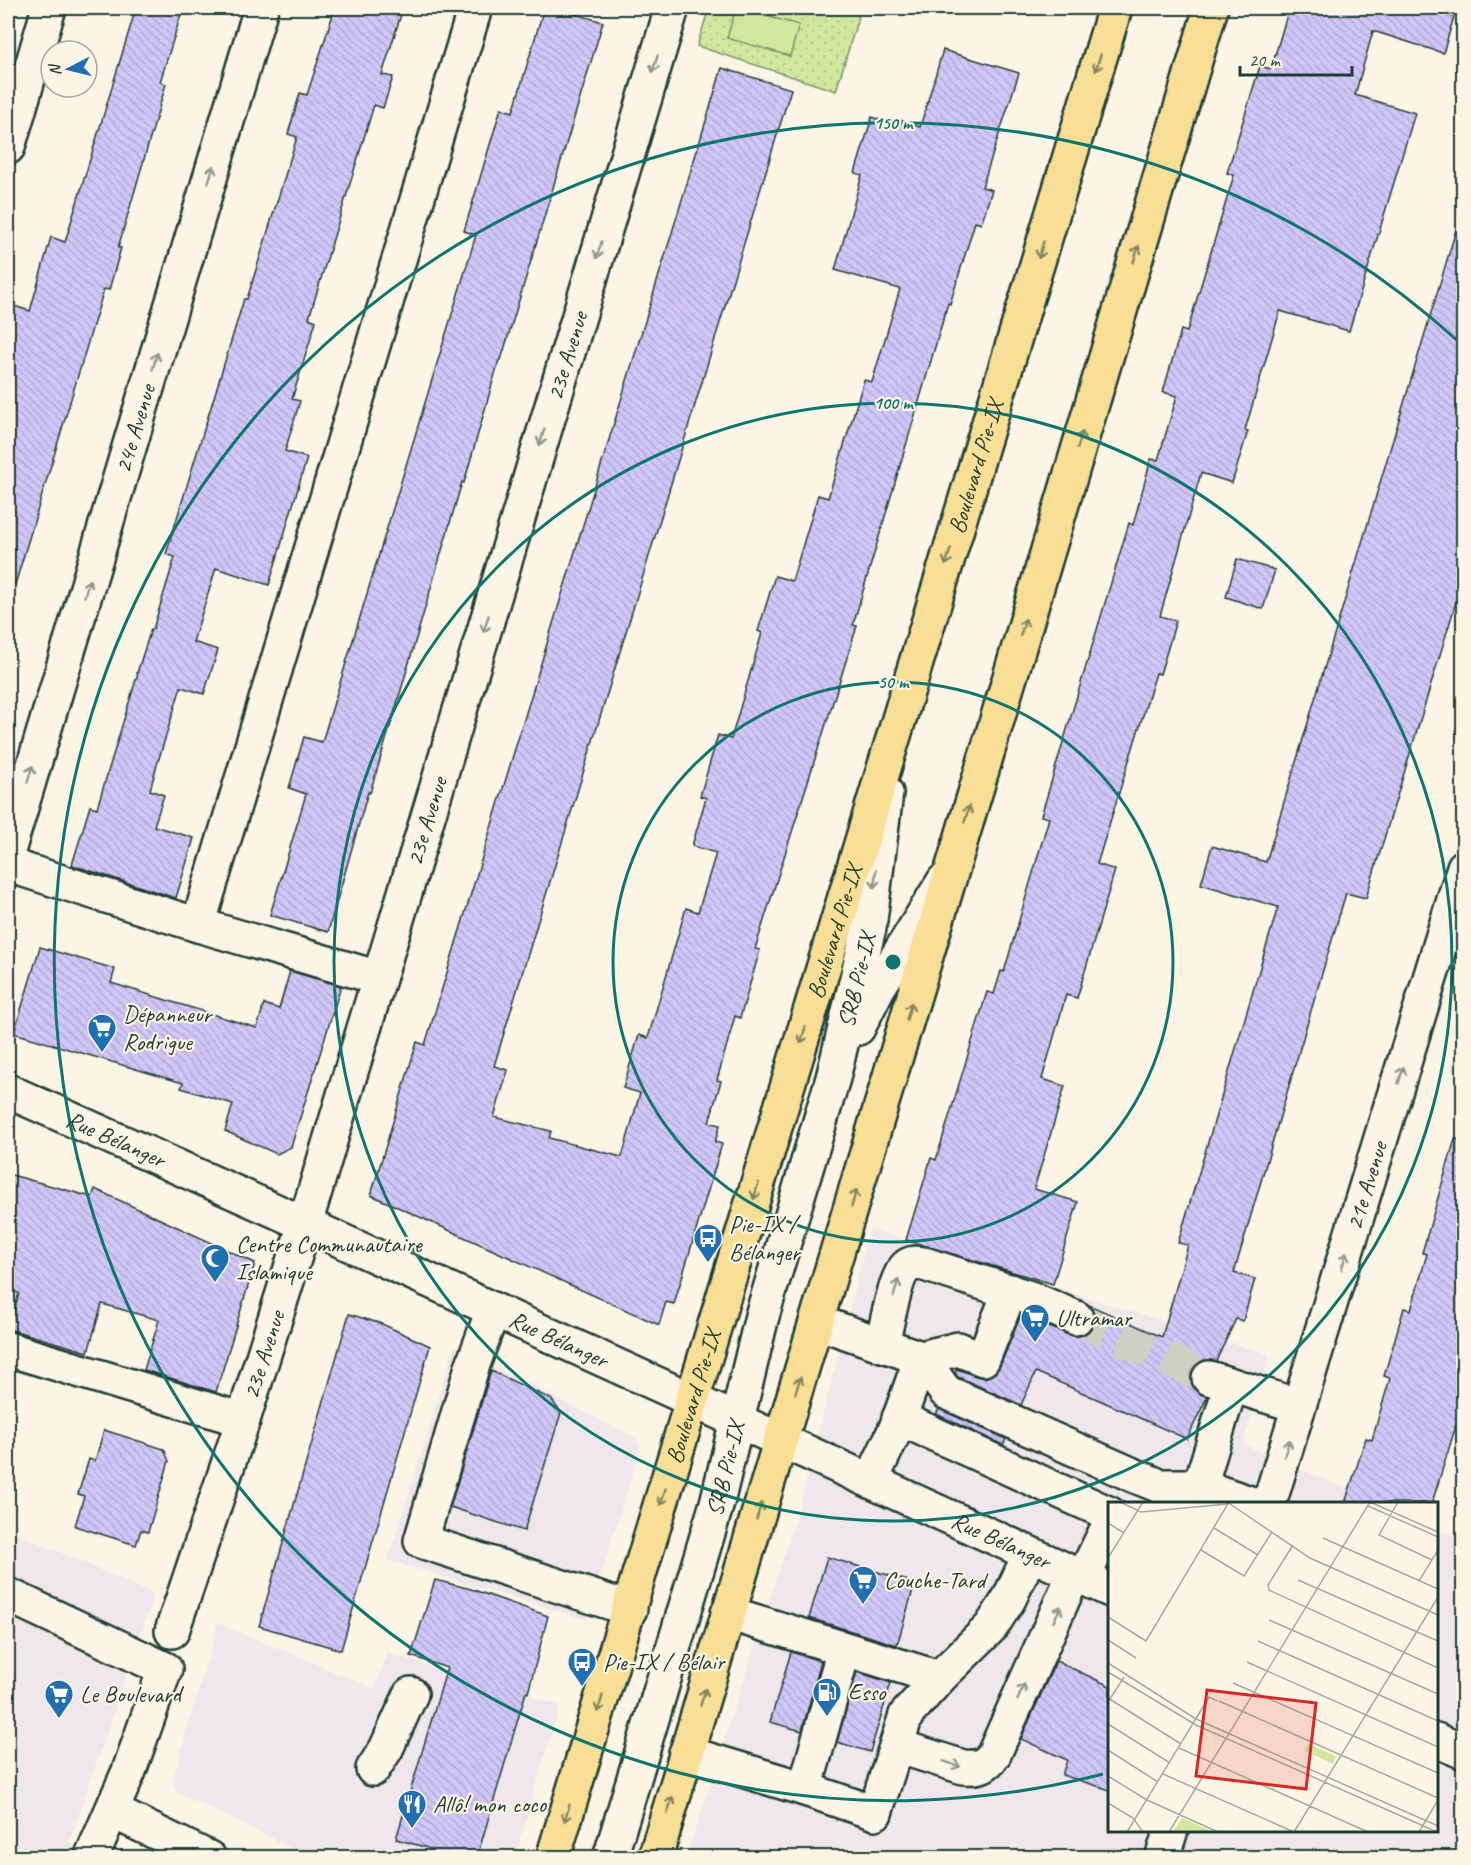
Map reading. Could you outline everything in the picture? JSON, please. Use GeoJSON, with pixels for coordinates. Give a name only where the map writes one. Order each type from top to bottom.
{"type":"FeatureCollection","features":[{"type":"Feature","properties":{"kind":"main road","name":"Boulevard Pie-IX"},"geometry":{"type":"LineString","coordinates":[[554,1857],[1115,8]]}},
{"type":"Feature","properties":{"kind":"main road"},"geometry":{"type":"LineString","coordinates":[[655,1857],[1211,8]]}},
{"type":"Feature","properties":{"kind":"street"},"geometry":{"type":"LineString","coordinates":[[8,147],[50,8]]}},
{"type":"Feature","properties":{"kind":"street","name":"24e Avenue"},"geometry":{"type":"LineString","coordinates":[[8,850],[14,805],[261,8]]}},
{"type":"Feature","properties":{"kind":"street"},"geometry":{"type":"LineString","coordinates":[[198,925],[475,8]]}},
{"type":"Feature","properties":{"kind":"street","name":"23e Avenue"},"geometry":{"type":"LineString","coordinates":[[172,1631],[243,1420],[305,1224],[672,8]]}},
{"type":"Feature","properties":{"kind":"street","name":"SRB Pie-IX"},"geometry":{"type":"LineString","coordinates":[[610,1857],[717,1503],[762,1316],[833,1078],[868,928],[893,738]]}},
{"type":"Feature","properties":{"kind":"street"},"geometry":{"type":"LineString","coordinates":[[8,865],[198,925],[379,978]]}},
{"type":"Feature","properties":{"kind":"street","name":"21e Avenue"},"geometry":{"type":"LineString","coordinates":[[1269,1502],[1464,867]]}},
{"type":"Feature","properties":{"kind":"street","name":"SRB Pie-IX"},"geometry":{"type":"LineString","coordinates":[[833,1078],[878,988],[950,870]]}},
{"type":"Feature","properties":{"kind":"street","name":"Rue Bélanger"},"geometry":{"type":"LineString","coordinates":[[8,1091],[1089,1581]]}},
{"type":"Feature","properties":{"kind":"street"},"geometry":{"type":"LineString","coordinates":[[882,1345],[899,1276],[907,1265],[912,1263],[924,1264],[1010,1291],[1076,1318]]}},
{"type":"Feature","properties":{"kind":"street"},"geometry":{"type":"LineString","coordinates":[[817,1322],[921,1358],[958,1349],[983,1359],[1010,1291]]}},
{"type":"Feature","properties":{"kind":"street"},"geometry":{"type":"LineString","coordinates":[[493,1310],[472,1367],[421,1541],[630,1609]]}},
{"type":"Feature","properties":{"kind":"street"},"geometry":{"type":"LineString","coordinates":[[8,1349],[243,1420]]}},
{"type":"Feature","properties":{"kind":"street"},"geometry":{"type":"LineString","coordinates":[[871,1481],[899,1418],[921,1358]]}},
{"type":"Feature","properties":{"kind":"street"},"geometry":{"type":"LineString","coordinates":[[921,1358],[946,1392],[1133,1475],[1160,1486],[1200,1486],[1249,1502]]}},
{"type":"Feature","properties":{"kind":"street"},"geometry":{"type":"LineString","coordinates":[[1200,1486],[1220,1381],[1299,1406]]}},
{"type":"Feature","properties":{"kind":"street"},"geometry":{"type":"LineString","coordinates":[[899,1418],[1108,1513]]}},
{"type":"Feature","properties":{"kind":"street"},"geometry":{"type":"LineString","coordinates":[[1120,1502],[1133,1475]]}},
{"type":"Feature","properties":{"kind":"street"},"geometry":{"type":"LineString","coordinates":[[897,1746],[963,1767],[987,1764],[1089,1581],[1108,1529]]}},
{"type":"Feature","properties":{"kind":"street"},"geometry":{"type":"LineString","coordinates":[[686,1754],[875,1813],[906,1715],[939,1678],[991,1627],[1009,1599],[1030,1554]]}},
{"type":"Feature","properties":{"kind":"street"},"geometry":{"type":"LineString","coordinates":[[8,1595],[165,1669],[129,1771],[91,1857]]}},
{"type":"Feature","properties":{"kind":"street"},"geometry":{"type":"LineString","coordinates":[[728,1613],[939,1678]]}},
{"type":"Feature","properties":{"kind":"street"},"geometry":{"type":"LineString","coordinates":[[805,1790],[844,1649]]}},
{"type":"Feature","properties":{"kind":"street"},"geometry":{"type":"LineString","coordinates":[[373,1769],[386,1749],[411,1694]]}},
{"type":"Feature","properties":{"kind":"street"},"geometry":{"type":"LineString","coordinates":[[1438,1740],[1464,1752]]}},
{"type":"Feature","properties":{"kind":"street"},"geometry":{"type":"LineString","coordinates":[[112,1811],[209,1857]]}},
{"type":"Feature","properties":{"kind":"street"},"geometry":{"type":"LineString","coordinates":[[1162,1857],[1170,1832]]}},
{"type":"Feature","properties":{"kind":"shaded area"},"geometry":{"type":"Polygon","coordinates":[[[870,1229],[1270,1355],[1243,1444],[1377,1502],[1108,1502],[1108,1832],[1438,1832],[1438,1529],[1463,1540],[1463,1857],[875,1858],[850,1847],[846,1857],[686,1858],[797,1515],[870,1229]]]}},
{"type":"Feature","properties":{"kind":"shaded area"},"geometry":{"type":"Polygon","coordinates":[[[454,1347],[632,1436],[640,1443],[587,1620],[388,1560],[454,1347]]]}},
{"type":"Feature","properties":{"kind":"shaded area","name":"Le Boulevard"},"geometry":{"type":"Polygon","coordinates":[[[8,1529],[154,1594],[69,1843],[97,1857],[8,1858],[8,1529]]]}},
{"type":"Feature","properties":{"kind":"shaded area"},"geometry":{"type":"Polygon","coordinates":[[[218,1623],[375,1689],[387,1653],[560,1705],[515,1857],[311,1857],[180,1794],[174,1787],[173,1778],[218,1623]]]}},
{"type":"Feature","properties":{"kind":"green space"},"geometry":{"type":"Polygon","coordinates":[[[709,8],[861,8],[836,91],[697,46],[709,8]]]}},
{"type":"Feature","properties":{"kind":"green space"},"geometry":{"type":"Polygon","coordinates":[[[736,8],[799,25],[790,56],[727,38],[736,8]]]}},
{"type":"Feature","properties":{"kind":"building"},"geometry":{"type":"Polygon","coordinates":[[[136,8],[183,8],[160,82],[166,84],[118,248],[121,248],[109,290],[104,289],[15,585],[8,584],[8,304],[30,311],[51,237],[65,242],[136,8]]]}},
{"type":"Feature","properties":{"kind":"building"},"geometry":{"type":"Polygon","coordinates":[[[335,8],[403,8],[382,75],[393,77],[383,108],[374,105],[309,318],[316,321],[292,399],[300,401],[285,451],[307,458],[269,585],[216,568],[193,642],[218,650],[204,694],[181,687],[150,790],[164,795],[154,826],[194,838],[176,898],[72,865],[90,806],[97,808],[137,673],[175,557],[166,554],[244,299],[247,299],[297,137],[288,134],[300,93],[307,95],[335,8]]]}},
{"type":"Feature","properties":{"kind":"building"},"geometry":{"type":"Polygon","coordinates":[[[544,8],[555,8],[603,22],[501,360],[499,360],[464,483],[462,482],[370,793],[368,792],[328,932],[270,915],[306,794],[289,788],[304,737],[322,742],[476,235],[464,231],[501,108],[513,112],[544,8]]]}},
{"type":"Feature","properties":{"kind":"building"},"geometry":{"type":"Polygon","coordinates":[[[1289,8],[1438,8],[1437,13],[1454,17],[1443,53],[1373,31],[1355,95],[1415,113],[1349,331],[1280,311],[1232,483],[1201,473],[1160,616],[1176,621],[1160,674],[1156,673],[1097,864],[1115,870],[1077,998],[1066,995],[1042,1079],[1065,1086],[1034,1189],[1078,1202],[1053,1284],[906,1240],[931,1158],[936,1160],[987,992],[994,994],[1001,971],[1004,972],[1049,818],[1041,816],[1129,523],[1133,525],[1151,459],[1158,460],[1177,396],[1163,392],[1181,330],[1187,332],[1234,175],[1227,173],[1260,66],[1271,69],[1289,8]]]}},
{"type":"Feature","properties":{"kind":"building"},"geometry":{"type":"Polygon","coordinates":[[[943,50],[1019,73],[982,187],[992,190],[981,224],[975,222],[950,304],[948,303],[853,625],[857,626],[755,949],[760,950],[740,1018],[735,1016],[717,1080],[721,1081],[709,1122],[720,1125],[715,1142],[722,1144],[674,1304],[666,1302],[659,1325],[371,1195],[417,1042],[425,1045],[722,68],[791,89],[494,1066],[508,1070],[494,1117],[551,1131],[549,1138],[622,1157],[640,1093],[623,1088],[639,1035],[648,1038],[686,908],[698,912],[716,853],[692,846],[706,798],[700,796],[718,735],[731,739],[762,633],[758,631],[775,576],[792,581],[818,495],[828,498],[864,380],[872,382],[900,289],[835,270],[862,175],[855,173],[872,117],[889,123],[897,119],[920,127],[943,50]]]}},
{"type":"Feature","properties":{"kind":"building"},"geometry":{"type":"Polygon","coordinates":[[[1456,230],[1464,231],[1464,576],[1366,898],[1346,893],[1318,987],[1234,1273],[1255,1279],[1243,1321],[1236,1319],[1216,1361],[1204,1360],[1191,1372],[1191,1382],[1195,1390],[1207,1397],[1187,1439],[1036,1372],[1021,1405],[958,1377],[955,1373],[957,1369],[985,1378],[995,1373],[1021,1315],[1069,1335],[1079,1336],[1088,1333],[1093,1325],[1094,1315],[1089,1305],[1162,1337],[1188,1245],[1178,1243],[1278,907],[1201,884],[1212,846],[1266,862],[1456,230]]]}},
{"type":"Feature","properties":{"kind":"building"},"geometry":{"type":"Polygon","coordinates":[[[1237,559],[1275,570],[1263,609],[1226,597],[1237,559]]]}},
{"type":"Feature","properties":{"kind":"building"},"geometry":{"type":"Polygon","coordinates":[[[40,947],[115,969],[111,983],[257,1028],[264,1004],[279,1009],[290,971],[341,986],[291,1147],[277,1154],[225,1131],[233,1104],[181,1088],[183,1083],[14,1033],[40,947]]]}},
{"type":"Feature","properties":{"kind":"building"},"geometry":{"type":"Polygon","coordinates":[[[1455,1139],[1464,1140],[1464,1420],[1458,1419],[1432,1502],[1345,1502],[1366,1438],[1372,1440],[1390,1378],[1384,1376],[1404,1308],[1411,1310],[1427,1254],[1422,1253],[1455,1139]]]}},
{"type":"Feature","properties":{"kind":"building"},"geometry":{"type":"Polygon","coordinates":[[[8,1174],[92,1197],[95,1189],[255,1263],[216,1392],[144,1370],[159,1320],[102,1304],[88,1352],[9,1329],[19,1293],[8,1291],[8,1174]]]}},
{"type":"Feature","properties":{"kind":"building"},"geometry":{"type":"Polygon","coordinates":[[[349,1314],[382,1324],[430,1346],[341,1650],[259,1626],[349,1314]]]}},
{"type":"Feature","properties":{"kind":"building"},"geometry":{"type":"Polygon","coordinates":[[[491,1371],[551,1399],[561,1413],[524,1531],[450,1507],[491,1371]]]}},
{"type":"Feature","properties":{"kind":"building"},"geometry":{"type":"Polygon","coordinates":[[[939,1409],[1006,1439],[1003,1445],[936,1414],[939,1409]]]}},
{"type":"Feature","properties":{"kind":"building"},"geometry":{"type":"Polygon","coordinates":[[[104,1430],[164,1449],[169,1461],[148,1532],[141,1530],[136,1545],[75,1526],[84,1496],[78,1494],[89,1459],[95,1461],[104,1430]]]}},
{"type":"Feature","properties":{"kind":"building"},"geometry":{"type":"Polygon","coordinates":[[[827,1557],[915,1583],[897,1645],[809,1618],[827,1557]]]}},
{"type":"Feature","properties":{"kind":"building"},"geometry":{"type":"Polygon","coordinates":[[[435,1580],[471,1589],[548,1616],[528,1693],[526,1692],[477,1857],[428,1857],[431,1849],[396,1839],[447,1668],[411,1656],[435,1580]]]}},
{"type":"Feature","properties":{"kind":"building"},"geometry":{"type":"Polygon","coordinates":[[[791,1652],[821,1661],[802,1731],[770,1722],[791,1652]]]}},
{"type":"Feature","properties":{"kind":"building"},"geometry":{"type":"Polygon","coordinates":[[[1056,1661],[1108,1685],[1108,1789],[1062,1775],[1067,1760],[1021,1739],[1056,1661]]]}},
{"type":"Feature","properties":{"kind":"building"},"geometry":{"type":"Polygon","coordinates":[[[857,1672],[891,1683],[870,1752],[837,1742],[857,1672]]]}},
{"type":"Feature","properties":{"kind":"tunnel"},"geometry":{"type":"LineString","coordinates":[[1076,1318],[1209,1378]]}},
{"type":"Feature","properties":{"kind":"place","name":"Dépanneur Rodrigue"},"geometry":{"type":"Point","coordinates":[102,1054]}},
{"type":"Feature","properties":{"kind":"place","name":"Pie-IX / Bélanger"},"geometry":{"type":"Point","coordinates":[708,1264]}},
{"type":"Feature","properties":{"kind":"place","name":"Centre Communautaire Islamique"},"geometry":{"type":"Point","coordinates":[215,1284]}},
{"type":"Feature","properties":{"kind":"place","name":"Ultramar"},"geometry":{"type":"Point","coordinates":[1035,1344]}},
{"type":"Feature","properties":{"kind":"place","name":"Couche-Tard"},"geometry":{"type":"Point","coordinates":[863,1606]}},
{"type":"Feature","properties":{"kind":"place","name":"Pie-IX / Bélair"},"geometry":{"type":"Point","coordinates":[582,1688]}},
{"type":"Feature","properties":{"kind":"place","name":"Esso"},"geometry":{"type":"Point","coordinates":[827,1718]}},
{"type":"Feature","properties":{"kind":"place","name":"Le Boulevard"},"geometry":{"type":"Point","coordinates":[59,1720]}},
{"type":"Feature","properties":{"kind":"place","name":"Allô! mon coco"},"geometry":{"type":"Point","coordinates":[412,1830]}}]}
